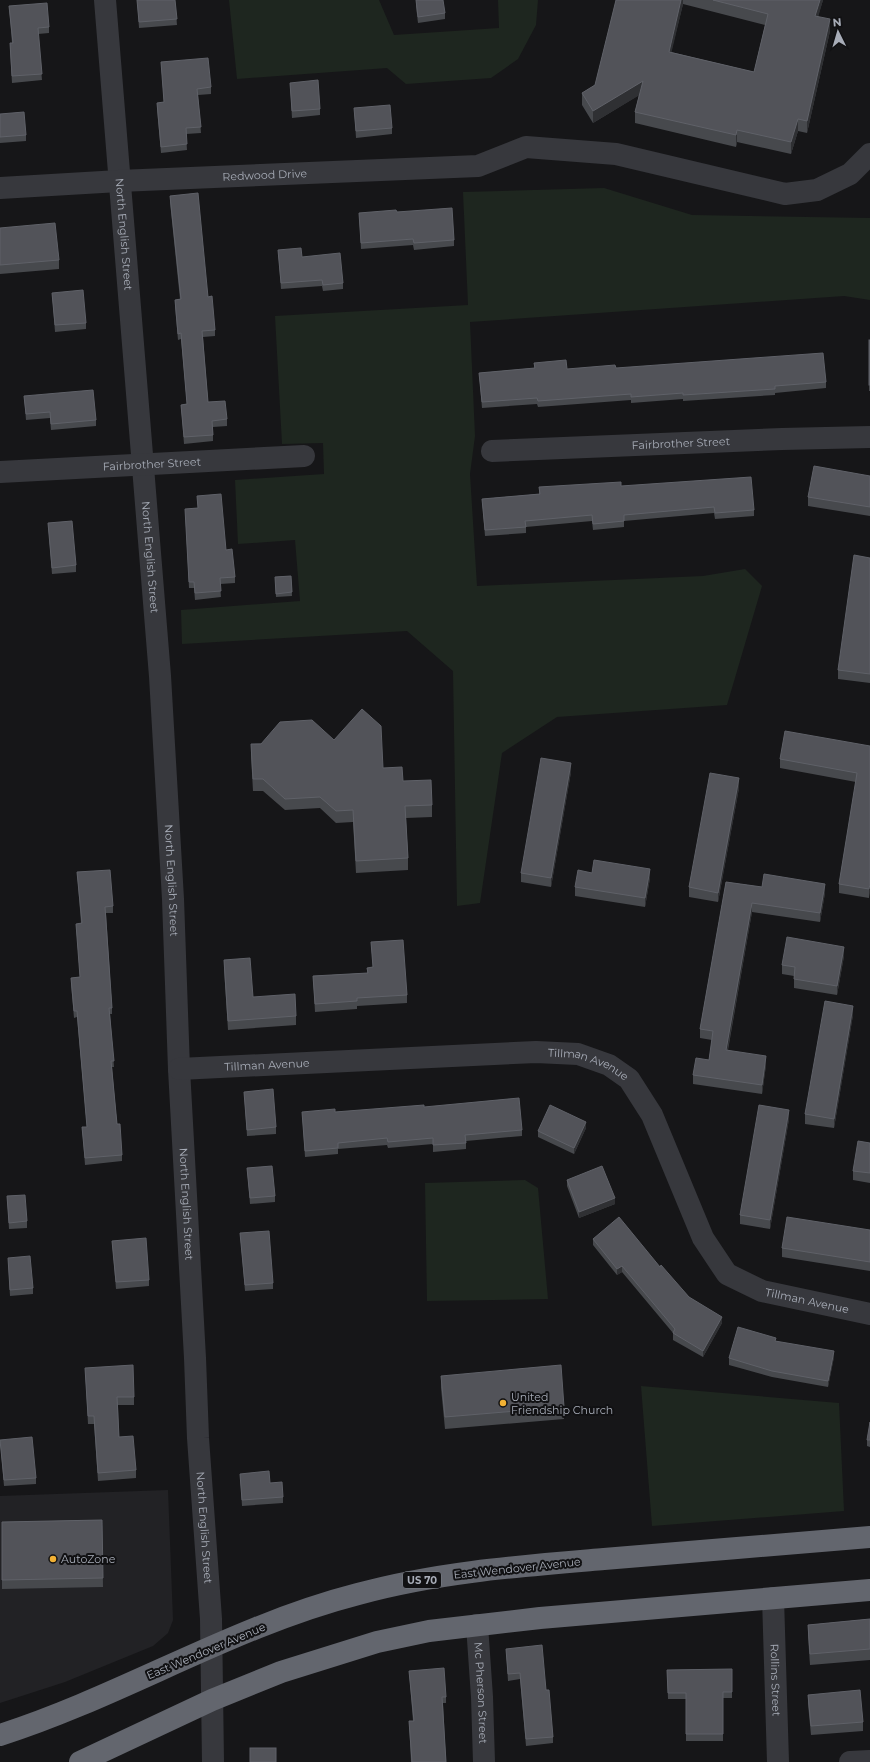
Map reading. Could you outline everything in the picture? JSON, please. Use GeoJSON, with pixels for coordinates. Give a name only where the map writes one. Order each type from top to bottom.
{"type":"FeatureCollection","features":[{"type":"Feature","properties":{"kind":"highway","name":"East Wendover Avenue"},"geometry":{"type":"LineString","coordinates":[[0,1735],[42,1721],[210,1648],[305,1610],[356,1594],[450,1575],[512,1567],[870,1537]]}},
{"type":"Feature","properties":{"kind":"highway"},"geometry":{"type":"LineString","coordinates":[[80,1762],[212,1700],[281,1672],[331,1655],[378,1642],[429,1631],[476,1625],[870,1590]]}},
{"type":"Feature","properties":{"kind":"street","name":"North English Street"},"geometry":{"type":"LineString","coordinates":[[105,0],[160,676],[173,899],[179,1069],[198,1438],[210,1611],[213,1762]]}},
{"type":"Feature","properties":{"kind":"street","name":"Redwood Drive"},"geometry":{"type":"LineString","coordinates":[[0,188],[119,181],[478,166],[526,147],[616,154],[785,194],[816,190],[850,174],[870,154]]}},
{"type":"Feature","properties":{"kind":"street","name":"Fairbrother Street"},"geometry":{"type":"LineString","coordinates":[[492,451],[782,439],[870,437]]}},
{"type":"Feature","properties":{"kind":"street","name":"Fairbrother Street"},"geometry":{"type":"LineString","coordinates":[[0,472],[142,463],[304,456]]}},
{"type":"Feature","properties":{"kind":"street","name":"Tillman Avenue"},"geometry":{"type":"LineString","coordinates":[[179,1069],[536,1052],[578,1054],[609,1066],[629,1079],[652,1115],[703,1238],[727,1274],[762,1291],[870,1314]]}},
{"type":"Feature","properties":{"kind":"street","name":"Rollins Street"},"geometry":{"type":"LineString","coordinates":[[773,1598],[778,1762]]}},
{"type":"Feature","properties":{"kind":"street","name":"Mc Pherson Street"},"geometry":{"type":"LineString","coordinates":[[476,1625],[482,1697],[484,1762]]}},
{"type":"Feature","properties":{"kind":"street"},"geometry":{"type":"LineString","coordinates":[[850,1762],[870,1761]]}},
{"type":"Feature","properties":{"kind":"shaded area"},"geometry":{"type":"Polygon","coordinates":[[[229,0],[379,0],[394,35],[499,28],[498,0],[538,0],[536,25],[518,59],[491,78],[406,84],[387,68],[237,79],[229,0]]]}},
{"type":"Feature","properties":{"kind":"shaded area"},"geometry":{"type":"Polygon","coordinates":[[[604,188],[692,215],[870,218],[870,300],[844,296],[470,322],[475,436],[470,474],[477,586],[703,576],[745,569],[762,586],[727,705],[557,717],[502,753],[480,903],[457,906],[453,671],[407,631],[182,644],[181,610],[300,601],[295,540],[238,544],[235,480],[324,474],[323,443],[282,444],[275,316],[468,305],[463,192],[604,188]]]}},
{"type":"Feature","properties":{"kind":"shaded area"},"geometry":{"type":"Polygon","coordinates":[[[525,1180],[538,1188],[548,1299],[427,1301],[425,1183],[525,1180]]]}},
{"type":"Feature","properties":{"kind":"shaded area"},"geometry":{"type":"Polygon","coordinates":[[[641,1386],[839,1403],[844,1511],[652,1526],[641,1386]]]}},
{"type":"Feature","properties":{"kind":"shaded area"},"geometry":{"type":"Polygon","coordinates":[[[168,1490],[173,1620],[168,1633],[153,1646],[65,1682],[0,1703],[0,1496],[168,1490]]]}},
{"type":"Feature","properties":{"kind":"building"},"geometry":{"type":"Polygon","coordinates":[[[137,0],[175,0],[177,19],[139,22],[137,0]]]}},
{"type":"Feature","properties":{"kind":"building"},"geometry":{"type":"Polygon","coordinates":[[[416,0],[443,0],[445,13],[418,17],[416,0]]]}},
{"type":"Feature","properties":{"kind":"building"},"geometry":{"type":"Polygon","coordinates":[[[616,0],[681,0],[669,52],[754,72],[768,14],[713,0],[820,0],[815,16],[830,19],[807,121],[798,119],[791,142],[737,130],[736,135],[635,112],[643,81],[593,111],[582,93],[595,85],[616,0]]]}},
{"type":"Feature","properties":{"kind":"building"},"geometry":{"type":"Polygon","coordinates":[[[47,3],[49,27],[38,28],[42,74],[12,76],[10,43],[13,43],[9,6],[47,3]]]}},
{"type":"Feature","properties":{"kind":"building"},"geometry":{"type":"Polygon","coordinates":[[[208,58],[211,87],[197,89],[201,127],[186,128],[187,144],[161,147],[157,103],[164,102],[161,62],[208,58]]]}},
{"type":"Feature","properties":{"kind":"building"},"geometry":{"type":"Polygon","coordinates":[[[318,80],[320,109],[292,111],[290,83],[318,80]]]}},
{"type":"Feature","properties":{"kind":"building"},"geometry":{"type":"Polygon","coordinates":[[[390,105],[392,128],[356,131],[354,108],[390,105]]]}},
{"type":"Feature","properties":{"kind":"building"},"geometry":{"type":"Polygon","coordinates":[[[24,112],[26,135],[0,137],[0,114],[24,112]]]}},
{"type":"Feature","properties":{"kind":"building"},"geometry":{"type":"Polygon","coordinates":[[[198,193],[208,297],[212,296],[215,330],[202,331],[208,402],[225,401],[227,419],[212,421],[213,435],[184,437],[181,405],[187,404],[181,333],[178,334],[175,300],[181,299],[170,196],[198,193]]]}},
{"type":"Feature","properties":{"kind":"building"},"geometry":{"type":"Polygon","coordinates":[[[452,208],[454,240],[414,243],[413,239],[361,243],[359,213],[452,208]]]}},
{"type":"Feature","properties":{"kind":"building"},"geometry":{"type":"Polygon","coordinates":[[[55,223],[59,260],[0,265],[0,228],[55,223]]]}},
{"type":"Feature","properties":{"kind":"building"},"geometry":{"type":"Polygon","coordinates":[[[301,248],[302,257],[340,253],[343,283],[323,285],[322,280],[281,283],[278,250],[301,248]]]}},
{"type":"Feature","properties":{"kind":"building"},"geometry":{"type":"Polygon","coordinates":[[[83,290],[86,323],[55,325],[52,293],[83,290]]]}},
{"type":"Feature","properties":{"kind":"building"},"geometry":{"type":"Polygon","coordinates":[[[870,340],[870,385],[869,385],[870,340]]]}},
{"type":"Feature","properties":{"kind":"building"},"geometry":{"type":"Polygon","coordinates":[[[823,353],[826,382],[775,386],[775,389],[683,395],[683,393],[631,397],[631,394],[538,401],[537,398],[482,402],[479,373],[535,368],[534,363],[566,360],[567,369],[615,365],[616,368],[823,353]]]}},
{"type":"Feature","properties":{"kind":"building"},"geometry":{"type":"Polygon","coordinates":[[[93,390],[96,420],[51,424],[50,412],[26,414],[24,396],[93,390]]]}},
{"type":"Feature","properties":{"kind":"building"},"geometry":{"type":"Polygon","coordinates":[[[814,466],[870,476],[870,507],[808,497],[814,466]]]}},
{"type":"Feature","properties":{"kind":"building"},"geometry":{"type":"Polygon","coordinates":[[[751,477],[754,510],[715,513],[714,507],[624,515],[624,521],[593,524],[592,515],[525,521],[526,527],[485,530],[482,499],[540,494],[539,487],[621,482],[621,486],[751,477]]]}},
{"type":"Feature","properties":{"kind":"building"},"geometry":{"type":"Polygon","coordinates":[[[221,494],[226,550],[232,549],[235,577],[220,578],[221,591],[195,593],[194,582],[189,582],[185,509],[198,508],[197,496],[221,494]]]}},
{"type":"Feature","properties":{"kind":"building"},"geometry":{"type":"Polygon","coordinates":[[[72,521],[76,565],[52,568],[48,523],[72,521]]]}},
{"type":"Feature","properties":{"kind":"building"},"geometry":{"type":"Polygon","coordinates":[[[854,555],[870,558],[870,674],[838,670],[854,555]]]}},
{"type":"Feature","properties":{"kind":"building"},"geometry":{"type":"Polygon","coordinates":[[[291,576],[292,592],[276,594],[275,577],[291,576]]]}},
{"type":"Feature","properties":{"kind":"building"},"geometry":{"type":"Polygon","coordinates":[[[362,709],[381,726],[383,768],[402,767],[403,781],[431,780],[432,805],[405,806],[408,858],[356,861],[353,810],[336,811],[320,797],[285,799],[263,779],[253,779],[251,744],[261,744],[280,722],[312,720],[334,740],[362,709]]]}},
{"type":"Feature","properties":{"kind":"building"},"geometry":{"type":"Polygon","coordinates":[[[785,731],[870,746],[869,889],[839,884],[857,773],[780,759],[785,731]]]}},
{"type":"Feature","properties":{"kind":"building"},"geometry":{"type":"Polygon","coordinates":[[[541,758],[571,763],[551,878],[521,873],[541,758]]]}},
{"type":"Feature","properties":{"kind":"building"},"geometry":{"type":"Polygon","coordinates":[[[710,773],[739,778],[718,893],[689,887],[710,773]]]}},
{"type":"Feature","properties":{"kind":"building"},"geometry":{"type":"Polygon","coordinates":[[[594,860],[650,869],[645,898],[575,887],[578,870],[592,873],[594,860]]]}},
{"type":"Feature","properties":{"kind":"building"},"geometry":{"type":"Polygon","coordinates":[[[110,870],[113,906],[105,907],[112,1008],[109,1008],[114,1061],[111,1061],[117,1124],[120,1124],[122,1155],[85,1158],[82,1127],[87,1127],[77,1011],[74,1011],[71,978],[80,977],[76,924],[82,923],[77,872],[110,870]]]}},
{"type":"Feature","properties":{"kind":"building"},"geometry":{"type":"Polygon","coordinates":[[[764,874],[825,884],[820,913],[752,903],[726,1050],[766,1056],[762,1085],[693,1075],[696,1058],[709,1060],[713,1031],[700,1029],[726,882],[762,887],[764,874]]]}},
{"type":"Feature","properties":{"kind":"building"},"geometry":{"type":"Polygon","coordinates":[[[787,937],[844,947],[837,986],[794,979],[795,967],[782,965],[787,937]]]}},
{"type":"Feature","properties":{"kind":"building"},"geometry":{"type":"Polygon","coordinates":[[[403,940],[407,995],[357,998],[357,1001],[315,1004],[313,976],[368,973],[367,968],[373,967],[371,942],[403,940]]]}},
{"type":"Feature","properties":{"kind":"building"},"geometry":{"type":"Polygon","coordinates":[[[250,958],[253,997],[295,994],[296,1016],[228,1021],[224,960],[250,958]]]}},
{"type":"Feature","properties":{"kind":"building"},"geometry":{"type":"Polygon","coordinates":[[[825,1001],[853,1006],[834,1119],[805,1114],[825,1001]]]}},
{"type":"Feature","properties":{"kind":"building"},"geometry":{"type":"Polygon","coordinates":[[[273,1089],[276,1127],[247,1130],[244,1092],[273,1089]]]}},
{"type":"Feature","properties":{"kind":"building"},"geometry":{"type":"Polygon","coordinates":[[[519,1098],[522,1130],[465,1135],[466,1143],[433,1145],[433,1138],[388,1142],[387,1138],[338,1143],[338,1148],[305,1151],[302,1112],[335,1109],[335,1112],[424,1105],[424,1107],[519,1098]]]}},
{"type":"Feature","properties":{"kind":"building"},"geometry":{"type":"Polygon","coordinates":[[[550,1105],[586,1122],[574,1148],[538,1131],[550,1105]]]}},
{"type":"Feature","properties":{"kind":"building"},"geometry":{"type":"Polygon","coordinates":[[[759,1105],[789,1110],[770,1220],[740,1215],[759,1105]]]}},
{"type":"Feature","properties":{"kind":"building"},"geometry":{"type":"Polygon","coordinates":[[[858,1141],[870,1143],[870,1173],[853,1171],[858,1141]]]}},
{"type":"Feature","properties":{"kind":"building"},"geometry":{"type":"Polygon","coordinates":[[[272,1166],[275,1196],[250,1198],[247,1168],[272,1166]]]}},
{"type":"Feature","properties":{"kind":"building"},"geometry":{"type":"Polygon","coordinates":[[[602,1166],[615,1198],[579,1212],[567,1180],[602,1166]]]}},
{"type":"Feature","properties":{"kind":"building"},"geometry":{"type":"Polygon","coordinates":[[[25,1195],[27,1221],[9,1223],[7,1196],[25,1195]]]}},
{"type":"Feature","properties":{"kind":"building"},"geometry":{"type":"Polygon","coordinates":[[[619,1217],[660,1267],[661,1265],[689,1297],[722,1317],[703,1351],[673,1333],[675,1329],[622,1266],[617,1269],[593,1239],[619,1217]]]}},
{"type":"Feature","properties":{"kind":"building"},"geometry":{"type":"Polygon","coordinates":[[[787,1217],[870,1230],[870,1262],[782,1248],[787,1217]]]}},
{"type":"Feature","properties":{"kind":"building"},"geometry":{"type":"Polygon","coordinates":[[[269,1231],[273,1283],[245,1285],[240,1233],[269,1231]]]}},
{"type":"Feature","properties":{"kind":"building"},"geometry":{"type":"Polygon","coordinates":[[[146,1238],[149,1280],[116,1282],[112,1241],[146,1238]]]}},
{"type":"Feature","properties":{"kind":"building"},"geometry":{"type":"Polygon","coordinates":[[[30,1256],[33,1288],[10,1290],[8,1258],[30,1256]]]}},
{"type":"Feature","properties":{"kind":"building"},"geometry":{"type":"Polygon","coordinates":[[[738,1327],[776,1338],[775,1341],[834,1351],[828,1381],[772,1371],[729,1358],[738,1327]]]}},
{"type":"Feature","properties":{"kind":"building"},"geometry":{"type":"Polygon","coordinates":[[[133,1365],[134,1397],[117,1397],[119,1437],[133,1436],[136,1470],[98,1473],[94,1416],[88,1416],[85,1368],[133,1365]]]}},
{"type":"Feature","properties":{"kind":"building","name":"United Friendship Church"},"geometry":{"type":"Polygon","coordinates":[[[561,1365],[564,1407],[445,1417],[441,1376],[561,1365]]]}},
{"type":"Feature","properties":{"kind":"building"},"geometry":{"type":"Polygon","coordinates":[[[870,1422],[870,1440],[867,1440],[870,1422]]]}},
{"type":"Feature","properties":{"kind":"building"},"geometry":{"type":"Polygon","coordinates":[[[32,1437],[36,1478],[4,1480],[0,1440],[32,1437]]]}},
{"type":"Feature","properties":{"kind":"building"},"geometry":{"type":"Polygon","coordinates":[[[269,1471],[270,1483],[282,1482],[283,1497],[242,1500],[240,1474],[269,1471]]]}},
{"type":"Feature","properties":{"kind":"building"},"geometry":{"type":"Polygon","coordinates":[[[102,1520],[103,1578],[2,1580],[2,1522],[102,1520]]]}},
{"type":"Feature","properties":{"kind":"building"},"geometry":{"type":"Polygon","coordinates":[[[870,1619],[870,1649],[810,1654],[808,1625],[870,1619]]]}},
{"type":"Feature","properties":{"kind":"building"},"geometry":{"type":"Polygon","coordinates":[[[542,1645],[546,1690],[549,1690],[553,1737],[526,1739],[520,1673],[508,1674],[506,1649],[542,1645]]]}},
{"type":"Feature","properties":{"kind":"building"},"geometry":{"type":"Polygon","coordinates":[[[444,1668],[446,1697],[442,1697],[446,1762],[412,1762],[409,1721],[414,1721],[409,1671],[444,1668]]]}},
{"type":"Feature","properties":{"kind":"building"},"geometry":{"type":"Polygon","coordinates":[[[732,1669],[732,1692],[723,1692],[723,1734],[686,1734],[686,1693],[668,1693],[667,1670],[732,1669]]]}},
{"type":"Feature","properties":{"kind":"building"},"geometry":{"type":"Polygon","coordinates":[[[860,1690],[863,1722],[811,1726],[808,1695],[860,1690]]]}},
{"type":"Feature","properties":{"kind":"building"},"geometry":{"type":"Polygon","coordinates":[[[250,1748],[276,1748],[276,1762],[250,1762],[250,1748]]]}},
{"type":"Feature","properties":{"kind":"place","name":"United Friendship Church"},"geometry":{"type":"Point","coordinates":[503,1403]}},
{"type":"Feature","properties":{"kind":"place","name":"AutoZone"},"geometry":{"type":"Point","coordinates":[53,1559]}}]}
